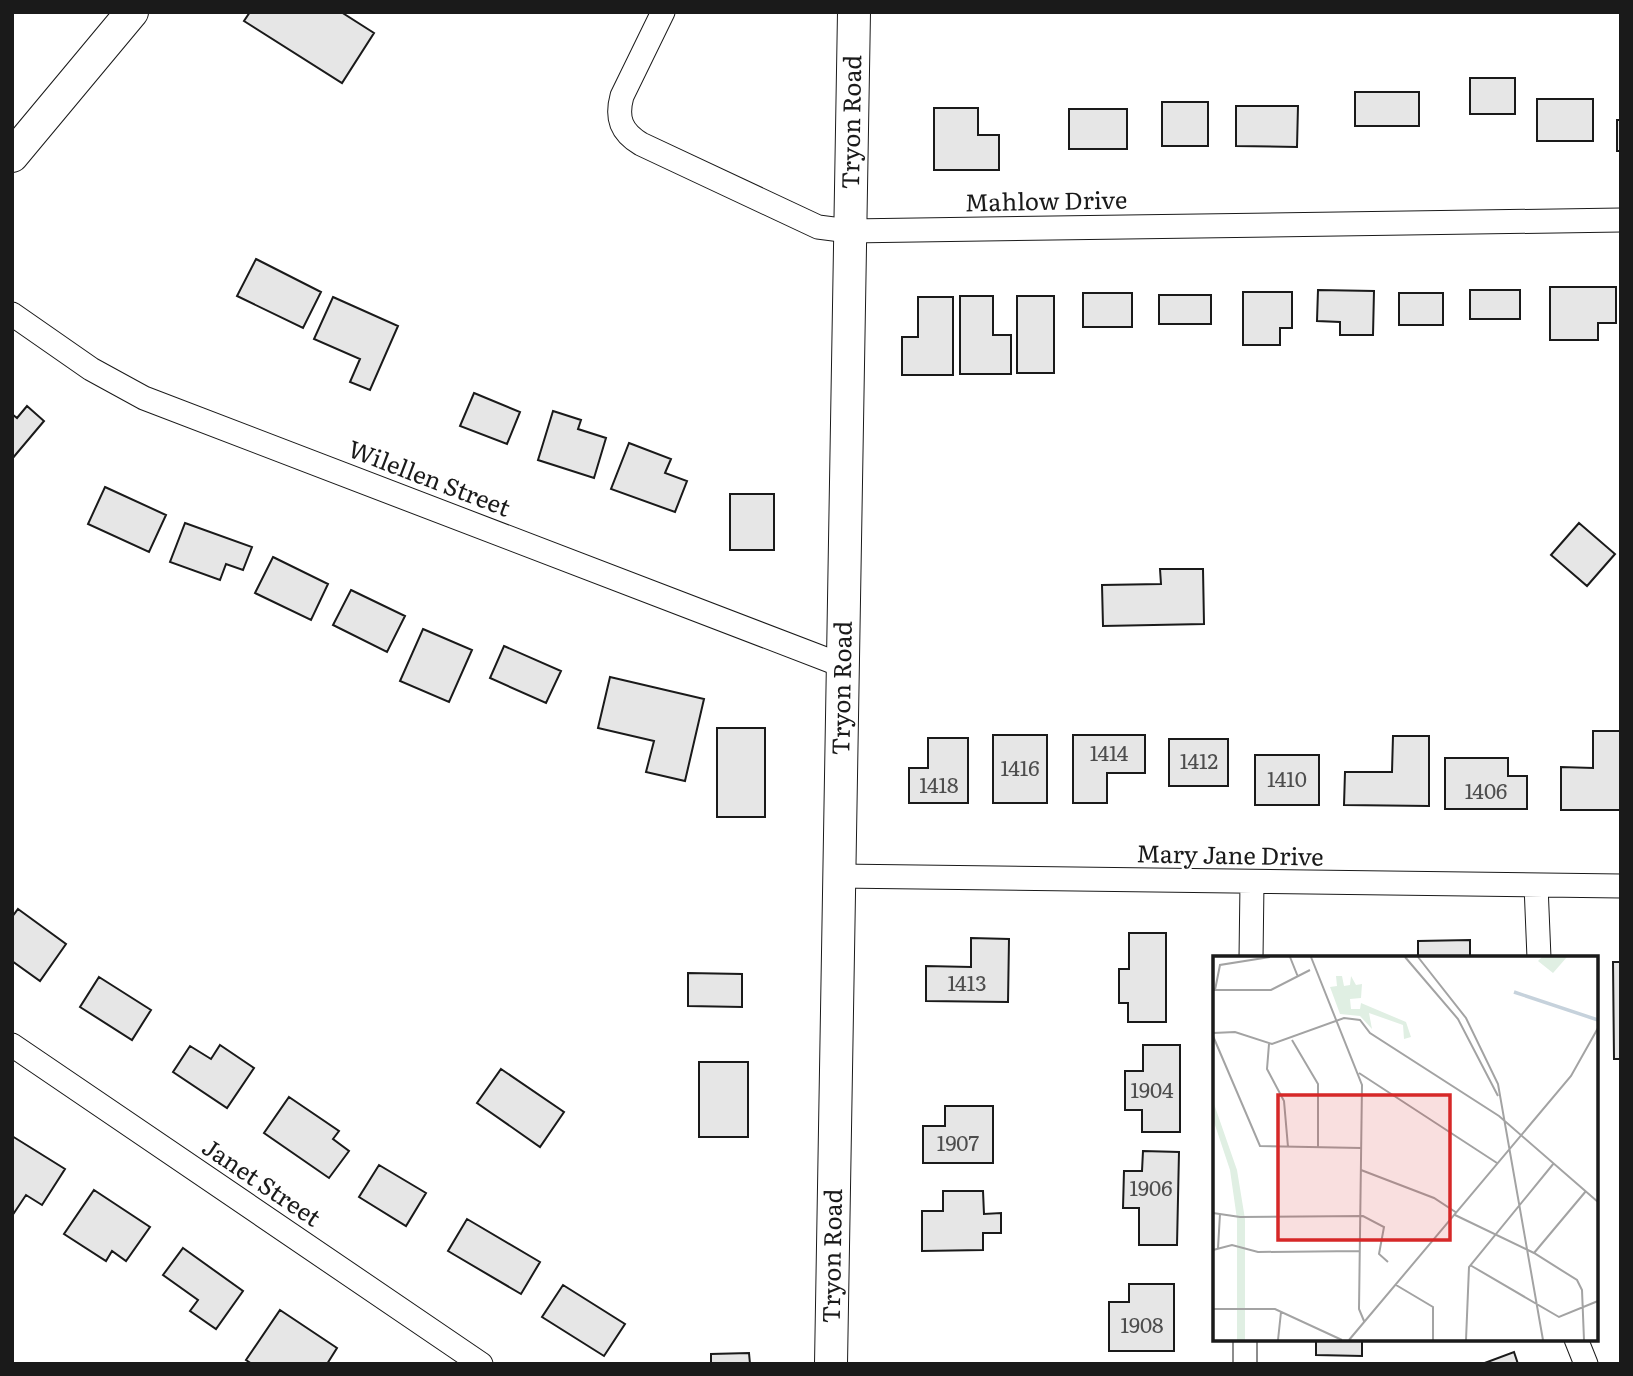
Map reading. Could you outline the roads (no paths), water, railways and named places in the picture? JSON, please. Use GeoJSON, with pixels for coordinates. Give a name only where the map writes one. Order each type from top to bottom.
{"type":"FeatureCollection","features":[{"type":"Feature","properties":{"kind":"street"},"geometry":{"type":"LineString","coordinates":[[12,156],[132,12]]}},
{"type":"Feature","properties":{"kind":"street","name":"Mahlow Drive"},"geometry":{"type":"LineString","coordinates":[[663,12],[619,108],[623,128],[631,138],[818,228],[849,231],[1621,220]]}},
{"type":"Feature","properties":{"kind":"street","name":"Tryon Road"},"geometry":{"type":"LineString","coordinates":[[831,1364],[853,12]]}},
{"type":"Feature","properties":{"kind":"street","name":"Wilellen Street"},"geometry":{"type":"LineString","coordinates":[[12,314],[91,369],[144,398],[841,665]]}},
{"type":"Feature","properties":{"kind":"street","name":"Mary Jane Drive"},"geometry":{"type":"LineString","coordinates":[[838,876],[1621,886]]}},
{"type":"Feature","properties":{"kind":"street"},"geometry":{"type":"LineString","coordinates":[[1251,956],[1252,883]]}},
{"type":"Feature","properties":{"kind":"street"},"geometry":{"type":"LineString","coordinates":[[1536,885],[1539,956]]}},
{"type":"Feature","properties":{"kind":"street","name":"Janet Street"},"geometry":{"type":"LineString","coordinates":[[12,1045],[481,1364]]}},
{"type":"Feature","properties":{"kind":"street"},"geometry":{"type":"LineString","coordinates":[[1245,1341],[1245,1364]]}},
{"type":"Feature","properties":{"kind":"street"},"geometry":{"type":"LineString","coordinates":[[1577,1341],[1586,1364]]}}]}
